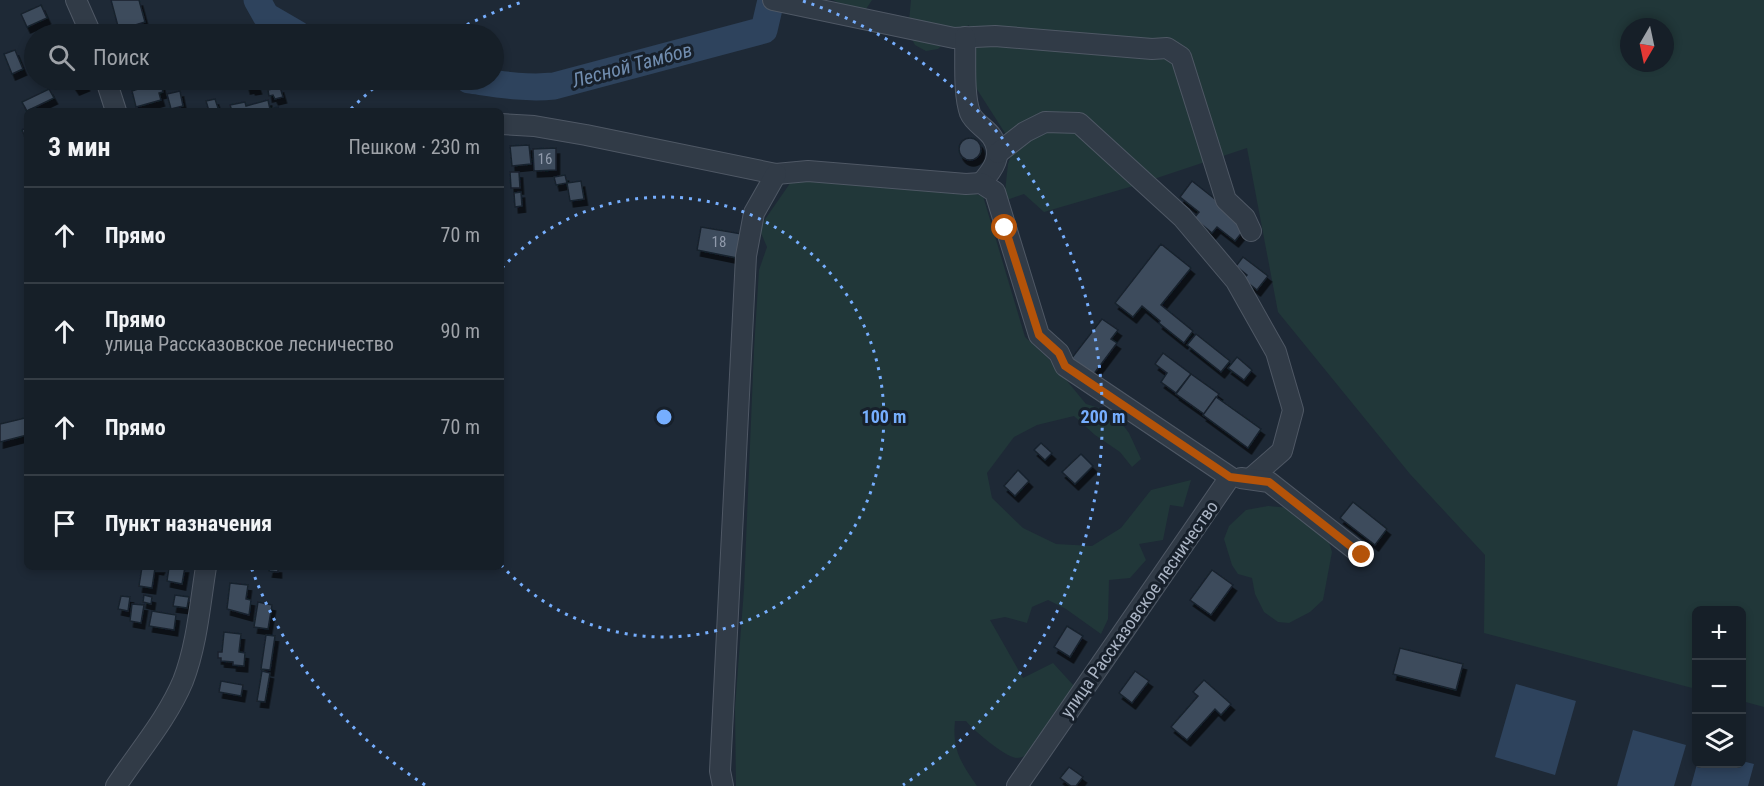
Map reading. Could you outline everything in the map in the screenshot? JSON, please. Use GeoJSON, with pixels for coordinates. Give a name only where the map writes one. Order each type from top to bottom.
{"type":"FeatureCollection","features":[{"type":"Feature","properties":{"kind":"street"},"geometry":{"type":"LineString","coordinates":[[76,0],[87,24]]}},
{"type":"Feature","properties":{"kind":"street"},"geometry":{"type":"LineString","coordinates":[[773,0],[954,38],[995,36],[1152,49],[1167,48],[1181,57],[1226,200],[1245,218],[1251,231]]}},
{"type":"Feature","properties":{"kind":"street"},"geometry":{"type":"LineString","coordinates":[[965,37],[970,114],[993,138],[998,153],[994,170],[981,183]]}},
{"type":"Feature","properties":{"kind":"street"},"geometry":{"type":"LineString","coordinates":[[109,90],[115,108]]}},
{"type":"Feature","properties":{"kind":"street"},"geometry":{"type":"LineString","coordinates":[[998,153],[1025,132],[1045,122],[1079,123],[1182,217],[1236,281],[1276,352],[1293,410],[1282,451],[1250,479]]}},
{"type":"Feature","properties":{"kind":"street"},"geometry":{"type":"LineString","coordinates":[[504,124],[534,126],[586,135],[776,174],[808,171],[966,184],[981,183],[995,192],[1039,335],[1059,353],[1065,366],[1230,477],[1269,482],[1362,555]]}},
{"type":"Feature","properties":{"kind":"street"},"geometry":{"type":"LineString","coordinates":[[723,786],[720,771],[746,256],[754,213],[776,174]]}},
{"type":"Feature","properties":{"kind":"street","name":"улица Рассказовское лесничество"},"geometry":{"type":"LineString","coordinates":[[1017,786],[1230,477]]}},
{"type":"Feature","properties":{"kind":"street"},"geometry":{"type":"LineString","coordinates":[[116,786],[160,723],[183,680],[198,619],[206,570]]}},
{"type":"Feature","properties":{"kind":"green space"},"geometry":{"type":"Polygon","coordinates":[[[833,0],[872,0],[864,12],[851,9],[833,0]]]}},
{"type":"Feature","properties":{"kind":"green space"},"geometry":{"type":"Polygon","coordinates":[[[911,0],[1764,0],[1764,707],[1746,702],[1746,606],[1692,606],[1692,688],[1484,633],[1485,555],[1410,474],[1278,312],[1247,148],[1133,186],[1044,212],[1024,194],[1004,201],[1008,164],[1014,147],[971,80],[969,25],[952,35],[938,49],[926,51],[915,45],[908,32],[911,0]]]}},
{"type":"Feature","properties":{"kind":"green space"},"geometry":{"type":"Polygon","coordinates":[[[793,179],[953,189],[983,196],[1025,337],[1049,359],[1086,404],[1113,412],[1129,433],[1141,459],[1132,467],[1120,452],[1095,435],[1074,416],[1037,425],[1014,437],[987,473],[992,498],[1023,528],[1056,544],[1092,546],[1121,528],[1151,490],[1191,480],[1183,507],[1170,505],[1163,540],[1139,544],[1146,560],[1130,578],[1109,580],[1108,619],[1101,634],[1066,609],[1048,600],[1032,607],[1027,623],[1005,617],[990,620],[1023,678],[1053,663],[1075,687],[1030,754],[1023,757],[1016,758],[1004,753],[975,731],[966,721],[955,721],[956,748],[966,770],[977,786],[736,786],[735,708],[744,589],[754,349],[759,270],[767,247],[759,228],[793,179]]]}},
{"type":"Feature","properties":{"kind":"green space"},"geometry":{"type":"Polygon","coordinates":[[[1268,506],[1292,508],[1326,533],[1332,552],[1323,600],[1310,612],[1289,623],[1278,622],[1264,612],[1255,594],[1252,578],[1238,574],[1232,565],[1224,539],[1229,526],[1246,510],[1268,506]]]}},
{"type":"Feature","properties":{"kind":"water"},"geometry":{"type":"Polygon","coordinates":[[[1516,684],[1576,701],[1555,775],[1495,757],[1516,684]]]}},
{"type":"Feature","properties":{"kind":"water"},"geometry":{"type":"Polygon","coordinates":[[[1633,730],[1686,745],[1674,786],[1617,786],[1633,730]]]}},
{"type":"Feature","properties":{"kind":"water"},"geometry":{"type":"Polygon","coordinates":[[[1746,762],[1754,764],[1748,786],[1691,786],[1696,768],[1746,768],[1746,762]]]}},
{"type":"Feature","properties":{"kind":"building"},"geometry":{"type":"Polygon","coordinates":[[[111,0],[139,0],[145,22],[117,24],[111,0]]]}},
{"type":"Feature","properties":{"kind":"building"},"geometry":{"type":"Polygon","coordinates":[[[41,5],[47,18],[34,24],[26,24],[21,14],[41,5]]]}},
{"type":"Feature","properties":{"kind":"building"},"geometry":{"type":"Polygon","coordinates":[[[15,50],[23,69],[12,74],[4,54],[15,50]]]}},
{"type":"Feature","properties":{"kind":"building"},"geometry":{"type":"Polygon","coordinates":[[[47,90],[50,90],[54,98],[33,108],[25,108],[22,102],[47,90]]]}},
{"type":"Feature","properties":{"kind":"building"},"geometry":{"type":"Polygon","coordinates":[[[162,90],[163,92],[159,93],[161,100],[136,107],[132,91],[162,90]]]}},
{"type":"Feature","properties":{"kind":"building"},"geometry":{"type":"Polygon","coordinates":[[[268,90],[281,90],[283,97],[275,99],[273,95],[269,96],[268,90]]]}},
{"type":"Feature","properties":{"kind":"building"},"geometry":{"type":"Polygon","coordinates":[[[180,91],[183,106],[171,108],[167,94],[180,91]]]}},
{"type":"Feature","properties":{"kind":"building"},"geometry":{"type":"Polygon","coordinates":[[[215,99],[218,108],[208,108],[206,101],[215,99]]]}},
{"type":"Feature","properties":{"kind":"building"},"geometry":{"type":"Polygon","coordinates":[[[268,100],[270,108],[231,108],[230,105],[245,102],[246,106],[268,100]]]}},
{"type":"Feature","properties":{"kind":"building"},"geometry":{"type":"Polygon","coordinates":[[[970,138],[978,141],[981,149],[978,157],[970,160],[962,157],[959,149],[962,141],[970,138]]]}},
{"type":"Feature","properties":{"kind":"building"},"geometry":{"type":"Polygon","coordinates":[[[529,145],[531,164],[512,166],[510,146],[529,145]]]}},
{"type":"Feature","properties":{"kind":"building"},"geometry":{"type":"Polygon","coordinates":[[[556,148],[556,170],[534,171],[533,149],[556,148]]]}},
{"type":"Feature","properties":{"kind":"building"},"geometry":{"type":"Polygon","coordinates":[[[510,172],[519,172],[520,188],[511,188],[510,172]]]}},
{"type":"Feature","properties":{"kind":"building"},"geometry":{"type":"Polygon","coordinates":[[[565,175],[567,183],[556,185],[554,177],[565,175]]]}},
{"type":"Feature","properties":{"kind":"building"},"geometry":{"type":"Polygon","coordinates":[[[581,181],[584,199],[570,201],[567,183],[581,181]]]}},
{"type":"Feature","properties":{"kind":"building"},"geometry":{"type":"Polygon","coordinates":[[[1192,181],[1248,225],[1235,241],[1217,227],[1212,233],[1194,218],[1199,212],[1180,197],[1192,181]]]}},
{"type":"Feature","properties":{"kind":"building"},"geometry":{"type":"Polygon","coordinates":[[[521,192],[522,206],[515,207],[514,193],[521,192]]]}},
{"type":"Feature","properties":{"kind":"building"},"geometry":{"type":"Polygon","coordinates":[[[701,227],[742,234],[737,258],[697,250],[701,227]]]}},
{"type":"Feature","properties":{"kind":"building"},"geometry":{"type":"Polygon","coordinates":[[[1161,244],[1191,268],[1161,305],[1193,331],[1184,343],[1142,306],[1133,317],[1115,303],[1161,244]]]}},
{"type":"Feature","properties":{"kind":"building"},"geometry":{"type":"Polygon","coordinates":[[[1243,257],[1268,276],[1257,290],[1243,279],[1247,275],[1236,266],[1243,257]]]}},
{"type":"Feature","properties":{"kind":"building"},"geometry":{"type":"Polygon","coordinates":[[[1102,319],[1118,330],[1111,339],[1117,343],[1093,375],[1071,359],[1102,319]]]}},
{"type":"Feature","properties":{"kind":"building"},"geometry":{"type":"Polygon","coordinates":[[[1196,334],[1230,361],[1221,372],[1187,345],[1196,334]]]}},
{"type":"Feature","properties":{"kind":"building"},"geometry":{"type":"Polygon","coordinates":[[[1163,353],[1191,374],[1176,393],[1161,382],[1167,373],[1155,364],[1163,353]]]}},
{"type":"Feature","properties":{"kind":"building"},"geometry":{"type":"Polygon","coordinates":[[[1237,357],[1252,370],[1244,380],[1228,368],[1237,357]]]}},
{"type":"Feature","properties":{"kind":"building"},"geometry":{"type":"Polygon","coordinates":[[[1191,374],[1219,394],[1204,414],[1176,394],[1191,374]]]}},
{"type":"Feature","properties":{"kind":"building"},"geometry":{"type":"Polygon","coordinates":[[[1216,397],[1261,429],[1248,448],[1203,415],[1216,397]]]}},
{"type":"Feature","properties":{"kind":"building"},"geometry":{"type":"Polygon","coordinates":[[[24,418],[24,436],[0,442],[0,424],[24,418]]]}},
{"type":"Feature","properties":{"kind":"building"},"geometry":{"type":"Polygon","coordinates":[[[1041,443],[1052,453],[1045,460],[1034,450],[1041,443]]]}},
{"type":"Feature","properties":{"kind":"building"},"geometry":{"type":"Polygon","coordinates":[[[1081,454],[1093,466],[1075,484],[1062,472],[1081,454]]]}},
{"type":"Feature","properties":{"kind":"building"},"geometry":{"type":"Polygon","coordinates":[[[1018,470],[1029,481],[1015,496],[1004,486],[1018,470]]]}},
{"type":"Feature","properties":{"kind":"building"},"geometry":{"type":"Polygon","coordinates":[[[1353,502],[1387,529],[1375,545],[1340,518],[1353,502]]]}},
{"type":"Feature","properties":{"kind":"building"},"geometry":{"type":"Polygon","coordinates":[[[142,570],[155,570],[152,588],[139,586],[142,570]]]}},
{"type":"Feature","properties":{"kind":"building"},"geometry":{"type":"Polygon","coordinates":[[[169,570],[184,570],[182,584],[167,581],[169,570]]]}},
{"type":"Feature","properties":{"kind":"building"},"geometry":{"type":"Polygon","coordinates":[[[1212,570],[1233,585],[1211,615],[1190,600],[1212,570]]]}},
{"type":"Feature","properties":{"kind":"building"},"geometry":{"type":"Polygon","coordinates":[[[230,583],[248,585],[246,599],[251,600],[249,615],[227,609],[230,583]]]}},
{"type":"Feature","properties":{"kind":"building"},"geometry":{"type":"Polygon","coordinates":[[[144,595],[152,597],[151,604],[143,602],[144,595]]]}},
{"type":"Feature","properties":{"kind":"building"},"geometry":{"type":"Polygon","coordinates":[[[175,595],[189,597],[187,608],[173,606],[175,595]]]}},
{"type":"Feature","properties":{"kind":"building"},"geometry":{"type":"Polygon","coordinates":[[[121,596],[130,597],[128,611],[118,609],[121,596]]]}},
{"type":"Feature","properties":{"kind":"building"},"geometry":{"type":"Polygon","coordinates":[[[258,602],[272,605],[268,629],[254,627],[258,602]]]}},
{"type":"Feature","properties":{"kind":"building"},"geometry":{"type":"Polygon","coordinates":[[[132,604],[144,605],[141,623],[130,621],[132,604]]]}},
{"type":"Feature","properties":{"kind":"building"},"geometry":{"type":"Polygon","coordinates":[[[152,611],[176,615],[174,630],[149,626],[152,611]]]}},
{"type":"Feature","properties":{"kind":"building"},"geometry":{"type":"Polygon","coordinates":[[[1067,626],[1083,636],[1070,657],[1054,647],[1067,626]]]}},
{"type":"Feature","properties":{"kind":"building"},"geometry":{"type":"Polygon","coordinates":[[[224,632],[241,634],[239,652],[245,653],[244,666],[233,665],[233,662],[221,661],[221,658],[218,658],[218,652],[222,652],[224,632]]]}},
{"type":"Feature","properties":{"kind":"building"},"geometry":{"type":"Polygon","coordinates":[[[266,635],[275,636],[270,670],[261,669],[266,635]]]}},
{"type":"Feature","properties":{"kind":"building"},"geometry":{"type":"Polygon","coordinates":[[[1400,648],[1463,664],[1456,690],[1393,674],[1400,648]]]}},
{"type":"Feature","properties":{"kind":"building"},"geometry":{"type":"Polygon","coordinates":[[[262,671],[270,673],[265,702],[257,701],[262,671]]]}},
{"type":"Feature","properties":{"kind":"building"},"geometry":{"type":"Polygon","coordinates":[[[1135,671],[1149,681],[1132,703],[1119,693],[1135,671]]]}},
{"type":"Feature","properties":{"kind":"building"},"geometry":{"type":"Polygon","coordinates":[[[1204,680],[1231,704],[1221,715],[1215,709],[1187,740],[1171,727],[1198,696],[1193,692],[1204,680]]]}},
{"type":"Feature","properties":{"kind":"building"},"geometry":{"type":"Polygon","coordinates":[[[221,681],[243,685],[241,696],[219,692],[221,681]]]}},
{"type":"Feature","properties":{"kind":"building"},"geometry":{"type":"Polygon","coordinates":[[[1069,767],[1083,777],[1076,786],[1071,786],[1060,778],[1069,767]]]}},
{"type":"Feature","properties":{"kind":"waterway","name":"Лесной Тамбов"},"geometry":{"type":"LineString","coordinates":[[257,0],[266,16],[280,24]]}},
{"type":"Feature","properties":{"kind":"waterway","name":"Лесной Тамбов"},"geometry":{"type":"LineString","coordinates":[[504,84],[554,86],[764,30],[771,0]]}},
{"type":"Feature","properties":{"kind":"route"},"geometry":{"type":"LineString","coordinates":[[1005,228],[1039,335],[1059,353],[1065,366],[1230,477],[1269,482],[1362,555]]}}]}
